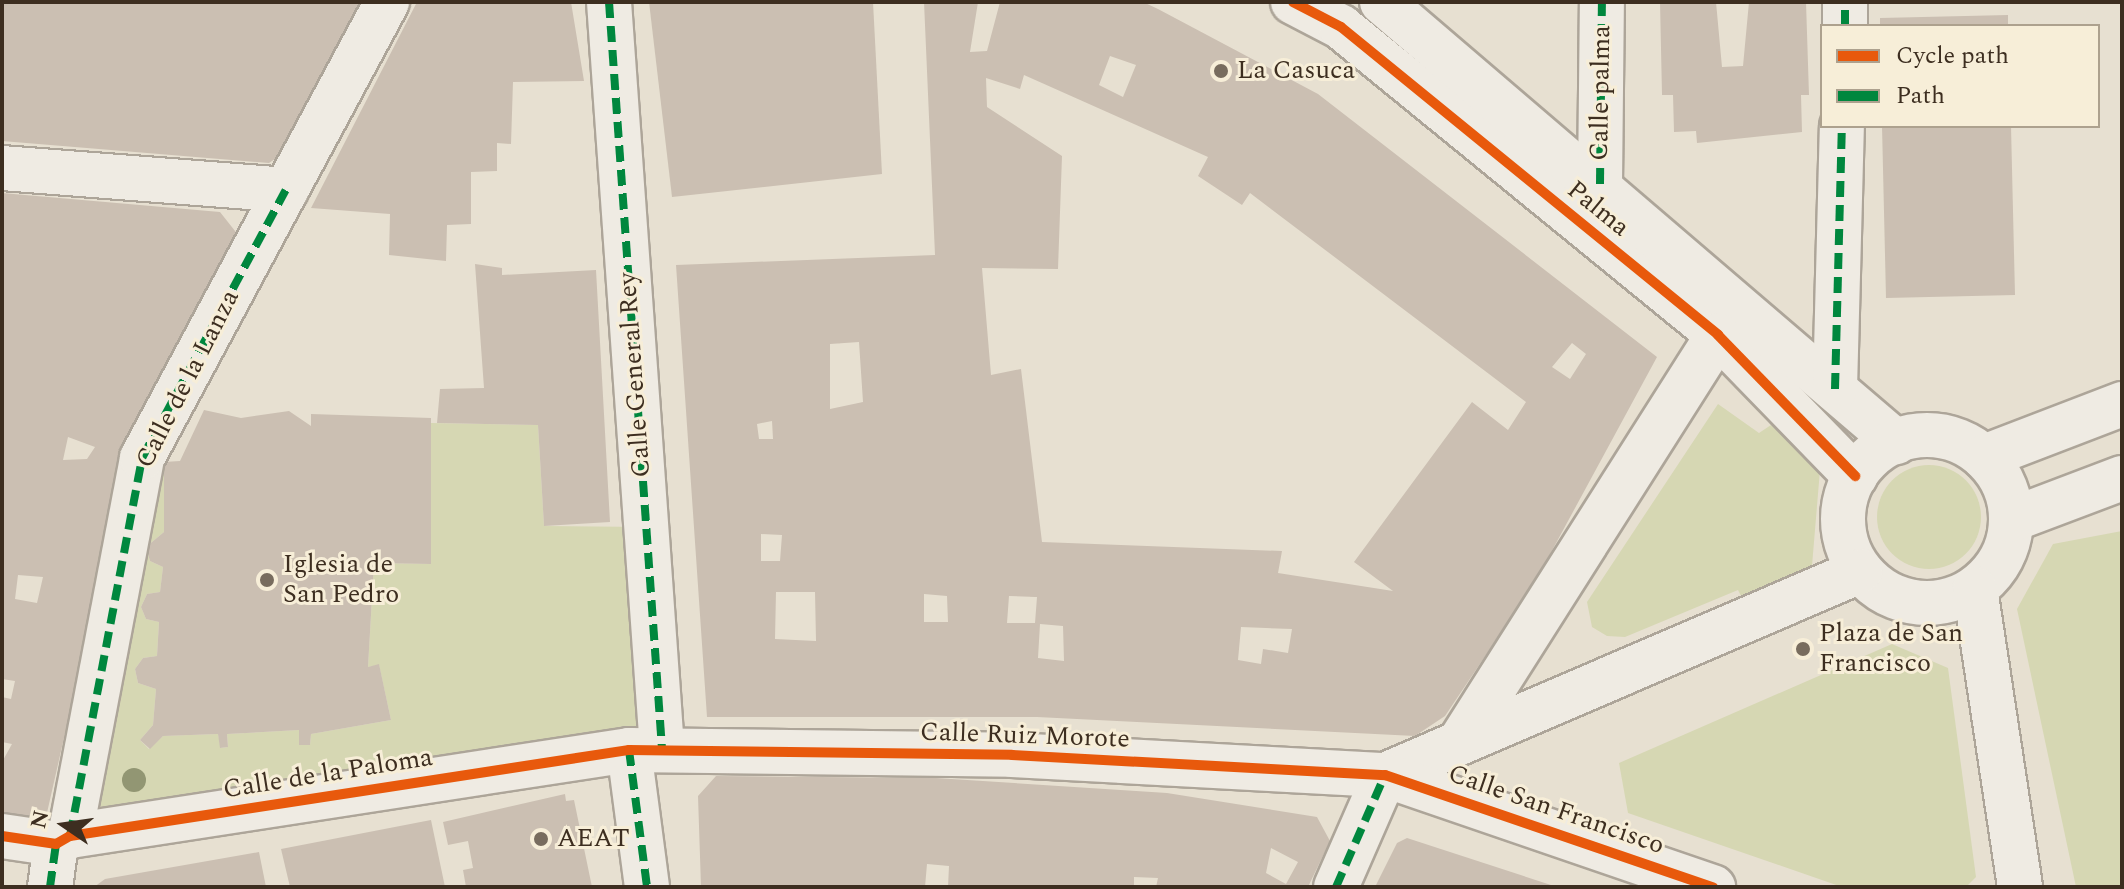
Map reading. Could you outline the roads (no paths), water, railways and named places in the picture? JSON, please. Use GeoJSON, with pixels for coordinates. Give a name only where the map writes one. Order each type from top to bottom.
{"type":"FeatureCollection","features":[{"type":"Feature","properties":{"kind":"street","name":"Calle de la Lanza"},"geometry":{"type":"LineString","coordinates":[[50,887],[63,840],[142,458],[387,2]]}},
{"type":"Feature","properties":{"kind":"street","name":"Calle General Rey"},"geometry":{"type":"LineString","coordinates":[[609,2],[646,750],[647,887]]}},
{"type":"Feature","properties":{"kind":"street","name":"Palma"},"geometry":{"type":"LineString","coordinates":[[1293,2],[1341,27],[1718,335],[1855,476]]}},
{"type":"Feature","properties":{"kind":"street","name":"Palma"},"geometry":{"type":"LineString","coordinates":[[1382,2],[1600,184],[1896,442]]}},
{"type":"Feature","properties":{"kind":"street","name":"Calle palma"},"geometry":{"type":"LineString","coordinates":[[1600,184],[1602,2]]}},
{"type":"Feature","properties":{"kind":"street"},"geometry":{"type":"LineString","coordinates":[[1845,2],[1845,24]]}},
{"type":"Feature","properties":{"kind":"street"},"geometry":{"type":"LineString","coordinates":[[1835,389],[1842,128]]}},
{"type":"Feature","properties":{"kind":"street"},"geometry":{"type":"LineString","coordinates":[[2,168],[286,190]]}},
{"type":"Feature","properties":{"kind":"street"},"geometry":{"type":"LineString","coordinates":[[1459,743],[1718,335]]}},
{"type":"Feature","properties":{"kind":"street"},"geometry":{"type":"LineString","coordinates":[[1984,457],[2122,404]]}},
{"type":"Feature","properties":{"kind":"street"},"geometry":{"type":"LineString","coordinates":[[1927,434],[1984,457],[2008,496],[2011,520],[1994,571],[1975,589],[1950,601],[1913,603],[1881,591],[1860,571],[1843,514],[1855,476],[1896,442],[1927,434]]}},
{"type":"Feature","properties":{"kind":"street"},"geometry":{"type":"LineString","coordinates":[[2011,520],[2122,478]]}},
{"type":"Feature","properties":{"kind":"street"},"geometry":{"type":"LineString","coordinates":[[1336,887],[1385,775],[1860,571]]}},
{"type":"Feature","properties":{"kind":"street"},"geometry":{"type":"LineString","coordinates":[[1975,589],[2020,887]]}},
{"type":"Feature","properties":{"kind":"street","name":"Calle Ruiz Morote"},"geometry":{"type":"LineString","coordinates":[[646,750],[1012,755],[1385,775]]}},
{"type":"Feature","properties":{"kind":"street","name":"Calle de la Paloma"},"geometry":{"type":"LineString","coordinates":[[2,836],[63,840],[646,750]]}},
{"type":"Feature","properties":{"kind":"street","name":"Calle San Francisco"},"geometry":{"type":"LineString","coordinates":[[1385,775],[1713,887]]}},
{"type":"Feature","properties":{"kind":"place","name":"La Casuca"},"geometry":{"type":"Point","coordinates":[1221,71]}},
{"type":"Feature","properties":{"kind":"place","name":"Iglesia de San Pedro"},"geometry":{"type":"Point","coordinates":[267,580]}},
{"type":"Feature","properties":{"kind":"place","name":"Plaza de San Francisco"},"geometry":{"type":"Point","coordinates":[1803,649]}},
{"type":"Feature","properties":{"kind":"place","name":"AEAT"},"geometry":{"type":"Point","coordinates":[541,839]}}]}
